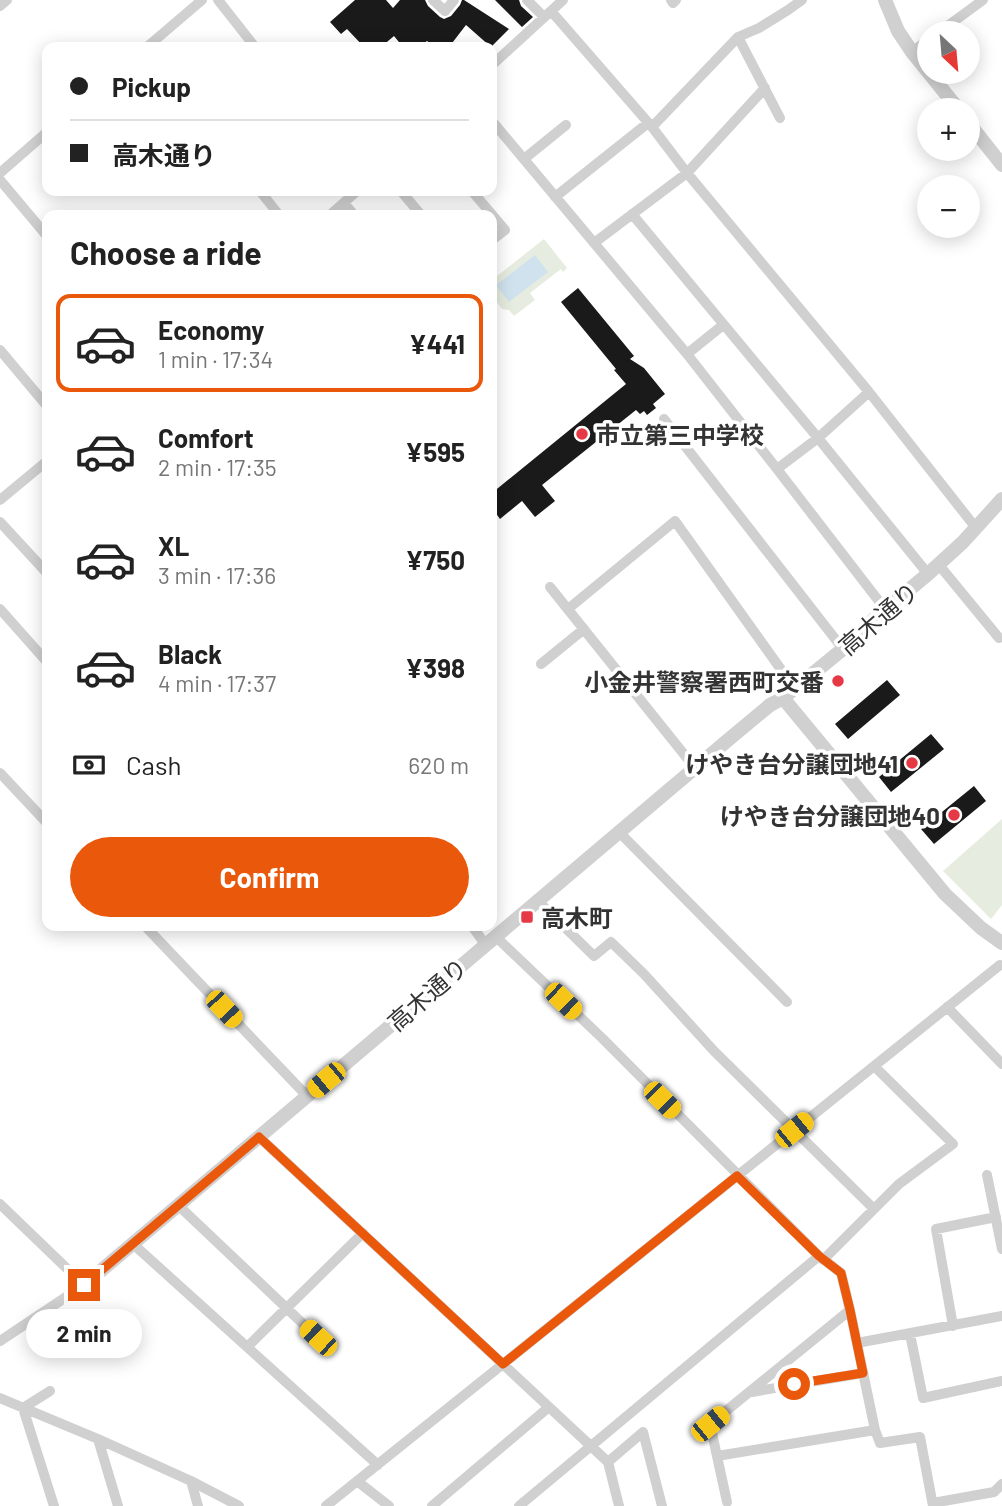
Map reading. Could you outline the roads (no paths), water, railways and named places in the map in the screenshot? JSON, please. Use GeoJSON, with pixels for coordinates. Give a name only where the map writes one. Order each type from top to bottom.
{"type":"FeatureCollection","features":[{"type":"Feature","properties":{"kind":"street"},"geometry":{"type":"LineString","coordinates":[[153,42],[202,0]]}},
{"type":"Feature","properties":{"kind":"street"},"geometry":{"type":"LineString","coordinates":[[218,0],[251,42]]}},
{"type":"Feature","properties":{"kind":"street"},"geometry":{"type":"LineString","coordinates":[[433,0],[445,11],[454,0]]}},
{"type":"Feature","properties":{"kind":"street"},"geometry":{"type":"LineString","coordinates":[[527,0],[547,14],[650,125],[869,392],[976,528]]}},
{"type":"Feature","properties":{"kind":"street"},"geometry":{"type":"LineString","coordinates":[[497,60],[563,0]]}},
{"type":"Feature","properties":{"kind":"street"},"geometry":{"type":"LineString","coordinates":[[671,0],[673,3],[677,0]]}},
{"type":"Feature","properties":{"kind":"street"},"geometry":{"type":"LineString","coordinates":[[555,197],[650,125],[738,37],[759,28],[802,0]]}},
{"type":"Feature","properties":{"kind":"street"},"geometry":{"type":"LineString","coordinates":[[885,0],[898,31],[948,98]]}},
{"type":"Feature","properties":{"kind":"street"},"geometry":{"type":"LineString","coordinates":[[954,21],[983,0]]}},
{"type":"Feature","properties":{"kind":"street"},"geometry":{"type":"LineString","coordinates":[[738,37],[780,118]]}},
{"type":"Feature","properties":{"kind":"street"},"geometry":{"type":"LineString","coordinates":[[912,52],[917,48]]}},
{"type":"Feature","properties":{"kind":"street"},"geometry":{"type":"LineString","coordinates":[[594,243],[687,173],[765,88]]}},
{"type":"Feature","properties":{"kind":"street"},"geometry":{"type":"LineString","coordinates":[[524,159],[566,125]]}},
{"type":"Feature","properties":{"kind":"street"},"geometry":{"type":"LineString","coordinates":[[497,127],[687,354],[885,609]]}},
{"type":"Feature","properties":{"kind":"street"},"geometry":{"type":"LineString","coordinates":[[0,173],[42,136]]}},
{"type":"Feature","properties":{"kind":"street"},"geometry":{"type":"LineString","coordinates":[[980,137],[1002,165]]}},
{"type":"Feature","properties":{"kind":"street"},"geometry":{"type":"LineString","coordinates":[[0,180],[42,230]]}},
{"type":"Feature","properties":{"kind":"street"},"geometry":{"type":"LineString","coordinates":[[264,196],[275,210]]}},
{"type":"Feature","properties":{"kind":"street"},"geometry":{"type":"LineString","coordinates":[[336,210],[352,196]]}},
{"type":"Feature","properties":{"kind":"street"},"geometry":{"type":"LineString","coordinates":[[405,196],[417,210]]}},
{"type":"Feature","properties":{"kind":"street"},"geometry":{"type":"LineString","coordinates":[[476,196],[488,210]]}},
{"type":"Feature","properties":{"kind":"street"},"geometry":{"type":"LineString","coordinates":[[344,203],[350,210]]}},
{"type":"Feature","properties":{"kind":"street"},"geometry":{"type":"LineString","coordinates":[[632,214],[818,438],[999,638]]}},
{"type":"Feature","properties":{"kind":"street"},"geometry":{"type":"LineString","coordinates":[[497,220],[505,229],[497,236]]}},
{"type":"Feature","properties":{"kind":"street"},"geometry":{"type":"LineString","coordinates":[[687,354],[723,326]]}},
{"type":"Feature","properties":{"kind":"street"},"geometry":{"type":"LineString","coordinates":[[0,349],[42,400]]}},
{"type":"Feature","properties":{"kind":"street"},"geometry":{"type":"LineString","coordinates":[[777,469],[818,438],[869,392]]}},
{"type":"Feature","properties":{"kind":"street"},"geometry":{"type":"LineString","coordinates":[[664,419],[843,649]]}},
{"type":"Feature","properties":{"kind":"street"},"geometry":{"type":"LineString","coordinates":[[0,500],[42,465]]}},
{"type":"Feature","properties":{"kind":"street","name":"高木通り"},"geometry":{"type":"LineString","coordinates":[[0,1341],[84,1285],[770,705],[783,698],[843,649],[885,609],[934,569],[1001,504]]}},
{"type":"Feature","properties":{"kind":"street"},"geometry":{"type":"LineString","coordinates":[[568,609],[675,521],[795,688]]}},
{"type":"Feature","properties":{"kind":"street"},"geometry":{"type":"LineString","coordinates":[[0,522],[42,568]]}},
{"type":"Feature","properties":{"kind":"street"},"geometry":{"type":"LineString","coordinates":[[550,587],[695,768]]}},
{"type":"Feature","properties":{"kind":"street"},"geometry":{"type":"LineString","coordinates":[[0,609],[42,656]]}},
{"type":"Feature","properties":{"kind":"street"},"geometry":{"type":"LineString","coordinates":[[541,664],[584,629]]}},
{"type":"Feature","properties":{"kind":"street"},"geometry":{"type":"LineString","coordinates":[[783,698],[945,894],[981,928],[1002,943]]}},
{"type":"Feature","properties":{"kind":"street"},"geometry":{"type":"LineString","coordinates":[[0,773],[42,818]]}},
{"type":"Feature","properties":{"kind":"street"},"geometry":{"type":"LineString","coordinates":[[619,832],[787,1002]]}},
{"type":"Feature","properties":{"kind":"street"},"geometry":{"type":"LineString","coordinates":[[538,901],[594,956],[611,942],[714,1051],[874,1209]]}},
{"type":"Feature","properties":{"kind":"street"},"geometry":{"type":"LineString","coordinates":[[150,931],[307,1096]]}},
{"type":"Feature","properties":{"kind":"street"},"geometry":{"type":"LineString","coordinates":[[478,931],[602,1038],[737,1176],[821,1258],[841,1273],[874,1430],[880,1443],[920,1437],[933,1505],[994,1492],[1002,1484]]}},
{"type":"Feature","properties":{"kind":"street"},"geometry":{"type":"LineString","coordinates":[[326,1506],[1000,965]]}},
{"type":"Feature","properties":{"kind":"street"},"geometry":{"type":"LineString","coordinates":[[947,1007],[1002,1063]]}},
{"type":"Feature","properties":{"kind":"street"},"geometry":{"type":"LineString","coordinates":[[519,1506],[821,1258],[899,1184],[953,1143],[874,1066]]}},
{"type":"Feature","properties":{"kind":"street"},"geometry":{"type":"LineString","coordinates":[[259,1137],[608,1462],[619,1506]]}},
{"type":"Feature","properties":{"kind":"street"},"geometry":{"type":"LineString","coordinates":[[987,1175],[1002,1249]]}},
{"type":"Feature","properties":{"kind":"street"},"geometry":{"type":"LineString","coordinates":[[0,1203],[84,1285]]}},
{"type":"Feature","properties":{"kind":"street"},"geometry":{"type":"LineString","coordinates":[[178,1206],[318,1338]]}},
{"type":"Feature","properties":{"kind":"street"},"geometry":{"type":"LineString","coordinates":[[953,1326],[936,1229],[996,1217]]}},
{"type":"Feature","properties":{"kind":"street"},"geometry":{"type":"LineString","coordinates":[[247,1347],[363,1233]]}},
{"type":"Feature","properties":{"kind":"street"},"geometry":{"type":"LineString","coordinates":[[133,1244],[377,1465]]}},
{"type":"Feature","properties":{"kind":"street"},"geometry":{"type":"LineString","coordinates":[[727,1502],[710,1424],[850,1310]]}},
{"type":"Feature","properties":{"kind":"street"},"geometry":{"type":"LineString","coordinates":[[857,1343],[1002,1316]]}},
{"type":"Feature","properties":{"kind":"street"},"geometry":{"type":"LineString","coordinates":[[910,1334],[923,1398],[1002,1381]]}},
{"type":"Feature","properties":{"kind":"street"},"geometry":{"type":"LineString","coordinates":[[749,1392],[863,1373]]}},
{"type":"Feature","properties":{"kind":"street"},"geometry":{"type":"LineString","coordinates":[[23,1408],[50,1391]]}},
{"type":"Feature","properties":{"kind":"street"},"geometry":{"type":"LineString","coordinates":[[0,1398],[191,1481],[239,1506]]}},
{"type":"Feature","properties":{"kind":"street"},"geometry":{"type":"LineString","coordinates":[[432,1506],[549,1407]]}},
{"type":"Feature","properties":{"kind":"street"},"geometry":{"type":"LineString","coordinates":[[23,1408],[54,1506]]}},
{"type":"Feature","properties":{"kind":"street"},"geometry":{"type":"LineString","coordinates":[[717,1456],[874,1430]]}},
{"type":"Feature","properties":{"kind":"street"},"geometry":{"type":"LineString","coordinates":[[608,1462],[643,1432],[662,1506]]}},
{"type":"Feature","properties":{"kind":"street"},"geometry":{"type":"LineString","coordinates":[[98,1439],[118,1506]]}},
{"type":"Feature","properties":{"kind":"street"},"geometry":{"type":"LineString","coordinates":[[191,1481],[198,1506]]}},
{"type":"Feature","properties":{"kind":"street"},"geometry":{"type":"LineString","coordinates":[[358,1481],[389,1506]]}},
{"type":"Feature","properties":{"kind":"water"},"geometry":{"type":"Polygon","coordinates":[[[535,255],[548,272],[509,302],[497,284],[535,255]]]}},
{"type":"Feature","properties":{"kind":"place","name":"市立第三中学校"},"geometry":{"type":"Point","coordinates":[582,434]}},
{"type":"Feature","properties":{"kind":"place","name":"小金井警察署西町交番"},"geometry":{"type":"Point","coordinates":[838,681]}},
{"type":"Feature","properties":{"kind":"place","name":"けやき台分譲団地41"},"geometry":{"type":"Point","coordinates":[912,763]}},
{"type":"Feature","properties":{"kind":"place","name":"けやき台分譲団地40"},"geometry":{"type":"Point","coordinates":[954,815]}},
{"type":"Feature","properties":{"kind":"place","name":"高木町"},"geometry":{"type":"Point","coordinates":[527,917]}}]}
